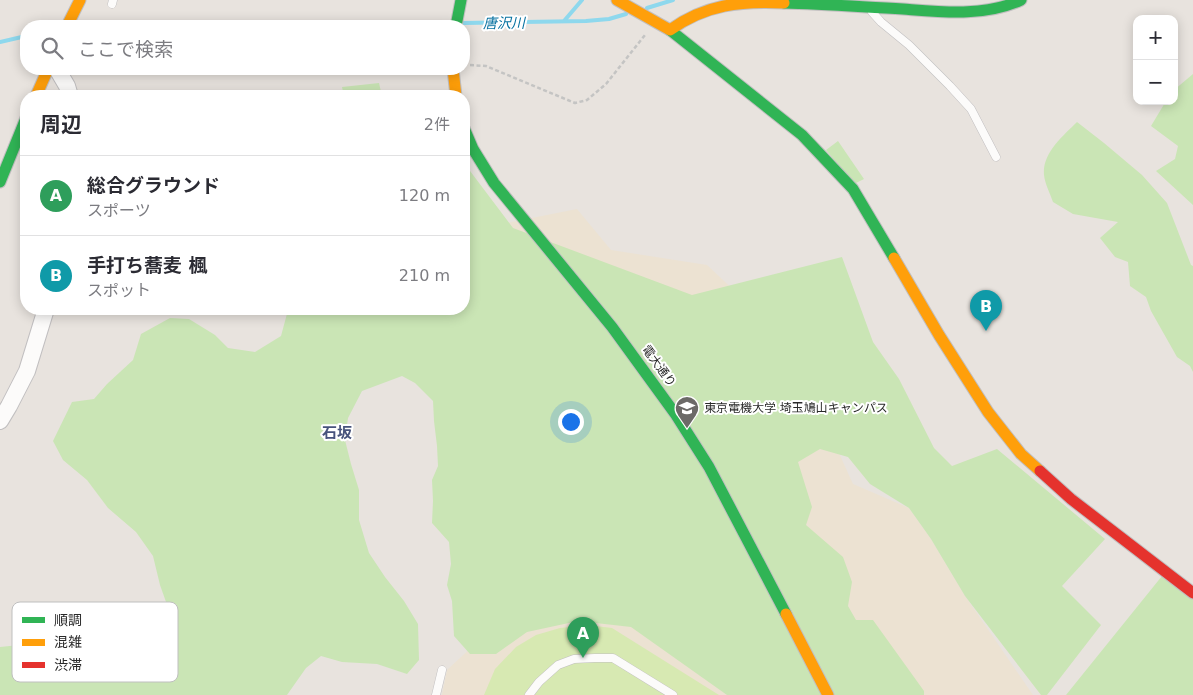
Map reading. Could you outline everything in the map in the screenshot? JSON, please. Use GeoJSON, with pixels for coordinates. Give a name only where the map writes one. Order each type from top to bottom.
{"type":"FeatureCollection","features":[{"type":"Feature","properties":{"kind":"street"},"geometry":{"type":"LineString","coordinates":[[70,20],[80,0]]}},
{"type":"Feature","properties":{"kind":"street"},"geometry":{"type":"LineString","coordinates":[[670,30],[686,19],[709,9],[742,2],[976,12],[1006,7],[1021,0]]}},
{"type":"Feature","properties":{"kind":"street"},"geometry":{"type":"LineString","coordinates":[[457,20],[460,2]]}},
{"type":"Feature","properties":{"kind":"street"},"geometry":{"type":"LineString","coordinates":[[620,2],[670,30],[802,135],[853,189],[939,335],[983,404],[1021,454],[1071,498],[1193,593]]}},
{"type":"Feature","properties":{"kind":"street"},"geometry":{"type":"LineString","coordinates":[[39,90],[45,75]]}},
{"type":"Feature","properties":{"kind":"street"},"geometry":{"type":"LineString","coordinates":[[60,75],[68,90]]}},
{"type":"Feature","properties":{"kind":"street"},"geometry":{"type":"LineString","coordinates":[[454,75],[455,90]]}},
{"type":"Feature","properties":{"kind":"street"},"geometry":{"type":"LineString","coordinates":[[0,182],[20,133]]}},
{"type":"Feature","properties":{"kind":"street","name":"電大通り"},"geometry":{"type":"LineString","coordinates":[[470,143],[494,182],[612,327],[676,415],[709,466],[828,695]]}},
{"type":"Feature","properties":{"kind":"street"},"geometry":{"type":"LineString","coordinates":[[0,421],[26,372],[44,315]]}},
{"type":"Feature","properties":{"kind":"lane"},"geometry":{"type":"LineString","coordinates":[[868,8],[881,22],[909,45],[971,109],[996,156]]}},
{"type":"Feature","properties":{"kind":"lane"},"geometry":{"type":"LineString","coordinates":[[529,695],[539,682],[558,665],[574,659],[595,658],[613,658],[673,695]]}},
{"type":"Feature","properties":{"kind":"lane"},"geometry":{"type":"LineString","coordinates":[[436,695],[442,670]]}},
{"type":"Feature","properties":{"kind":"path"},"geometry":{"type":"LineString","coordinates":[[470,65],[486,66],[575,103],[587,100],[606,84],[656,23]]}},
{"type":"Feature","properties":{"kind":"shaded area","name":"東京電機大学 埼玉鳩山キャンパス"},"geometry":{"type":"Polygon","coordinates":[[[577,209],[611,250],[707,265],[788,341],[853,484],[909,508],[931,539],[965,596],[1033,695],[442,695],[447,670],[532,591],[507,223],[577,209]]]}},
{"type":"Feature","properties":{"kind":"green space"},"geometry":{"type":"Polygon","coordinates":[[[1193,74],[1193,205],[1156,171],[1175,159],[1178,146],[1151,126],[1164,105],[1178,105],[1178,87],[1193,74]]]}},
{"type":"Feature","properties":{"kind":"green space"},"geometry":{"type":"Polygon","coordinates":[[[379,83],[381,90],[343,90],[342,87],[379,83]]]}},
{"type":"Feature","properties":{"kind":"green space"},"geometry":{"type":"Polygon","coordinates":[[[1077,122],[1142,175],[1167,203],[1193,266],[1193,372],[1190,366],[1177,357],[1151,311],[1146,297],[1130,286],[1128,262],[1115,257],[1100,238],[1118,222],[1073,214],[1053,202],[1044,175],[1046,159],[1054,146],[1077,122]]]}},
{"type":"Feature","properties":{"kind":"green space"},"geometry":{"type":"Polygon","coordinates":[[[838,141],[864,179],[854,184],[826,150],[838,141]]]}},
{"type":"Feature","properties":{"kind":"green space"},"geometry":{"type":"Polygon","coordinates":[[[470,171],[513,228],[692,295],[842,257],[873,342],[899,379],[934,448],[952,466],[997,449],[1105,539],[1062,586],[1101,625],[1047,695],[1041,695],[965,596],[931,539],[909,508],[870,484],[848,457],[820,449],[798,462],[812,507],[806,525],[843,557],[852,582],[848,606],[856,620],[873,620],[924,691],[924,695],[727,695],[631,627],[578,621],[527,632],[496,654],[470,654],[454,636],[452,601],[447,585],[451,564],[449,542],[432,523],[432,480],[438,466],[433,401],[415,383],[402,376],[362,391],[348,418],[345,440],[359,490],[359,520],[369,553],[404,601],[418,624],[419,660],[407,674],[377,664],[342,662],[321,656],[306,668],[287,695],[0,695],[0,647],[12,646],[12,682],[178,682],[178,602],[166,602],[153,556],[136,532],[108,508],[87,480],[63,460],[53,441],[72,402],[94,399],[133,360],[141,334],[170,318],[189,319],[215,335],[228,348],[255,352],[281,336],[287,315],[470,315],[470,171]]]}},
{"type":"Feature","properties":{"kind":"green space"},"geometry":{"type":"Polygon","coordinates":[[[1162,576],[1193,586],[1193,695],[1066,695],[1162,576]]]}},
{"type":"Feature","properties":{"kind":"green space"},"geometry":{"type":"Polygon","coordinates":[[[587,625],[612,628],[719,695],[484,695],[495,669],[516,647],[536,635],[560,628],[587,625]]]}},
{"type":"Feature","properties":{"kind":"waterway"},"geometry":{"type":"LineString","coordinates":[[564,21],[582,0]]}},
{"type":"Feature","properties":{"kind":"waterway","name":"唐沢川"},"geometry":{"type":"LineString","coordinates":[[647,8],[673,0]]}},
{"type":"Feature","properties":{"kind":"waterway","name":"唐沢川"},"geometry":{"type":"LineString","coordinates":[[470,23],[586,21],[609,19],[626,14]]}},
{"type":"Feature","properties":{"kind":"waterway","name":"唐沢川"},"geometry":{"type":"LineString","coordinates":[[0,42],[20,37]]}},
{"type":"Feature","properties":{"kind":"traffic: fast"},"geometry":{"type":"LineString","coordinates":[[457,20],[461,0]]}},
{"type":"Feature","properties":{"kind":"traffic: fast"},"geometry":{"type":"LineString","coordinates":[[784,3],[963,12],[993,9],[1021,0]]}},
{"type":"Feature","properties":{"kind":"traffic: fast"},"geometry":{"type":"LineString","coordinates":[[670,30],[802,135],[853,189],[894,258]]}},
{"type":"Feature","properties":{"kind":"traffic: fast"},"geometry":{"type":"LineString","coordinates":[[0,182],[20,133]]}},
{"type":"Feature","properties":{"kind":"traffic: fast"},"geometry":{"type":"LineString","coordinates":[[470,142],[494,183],[612,327],[676,415],[709,467],[786,614]]}},
{"type":"Feature","properties":{"kind":"traffic: slow"},"geometry":{"type":"LineString","coordinates":[[70,20],[80,0]]}},
{"type":"Feature","properties":{"kind":"traffic: slow"},"geometry":{"type":"LineString","coordinates":[[617,0],[670,30],[683,21],[724,6],[753,3],[784,3]]}},
{"type":"Feature","properties":{"kind":"traffic: slow"},"geometry":{"type":"LineString","coordinates":[[39,90],[45,75]]}},
{"type":"Feature","properties":{"kind":"traffic: slow"},"geometry":{"type":"LineString","coordinates":[[454,75],[455,90]]}},
{"type":"Feature","properties":{"kind":"traffic: slow"},"geometry":{"type":"LineString","coordinates":[[894,258],[939,335],[988,412],[1021,454],[1040,471]]}},
{"type":"Feature","properties":{"kind":"traffic: slow"},"geometry":{"type":"LineString","coordinates":[[786,614],[828,695]]}},
{"type":"Feature","properties":{"kind":"traffic: jam"},"geometry":{"type":"LineString","coordinates":[[1040,471],[1071,499],[1193,593]]}},
{"type":"Feature","properties":{"kind":"place","name":"手打ち蕎麦 楓"},"geometry":{"type":"Point","coordinates":[986,331]}},
{"type":"Feature","properties":{"kind":"place","name":"東京電機大学 埼玉鳩山キャンパス"},"geometry":{"type":"Point","coordinates":[687,429]}},
{"type":"Feature","properties":{"kind":"place","name":"総合グラウンド"},"geometry":{"type":"Point","coordinates":[583,658]}},
{"type":"Feature","properties":{"kind":"district","name":"石坂"},"geometry":{"type":"Point","coordinates":[337,433]}}]}
